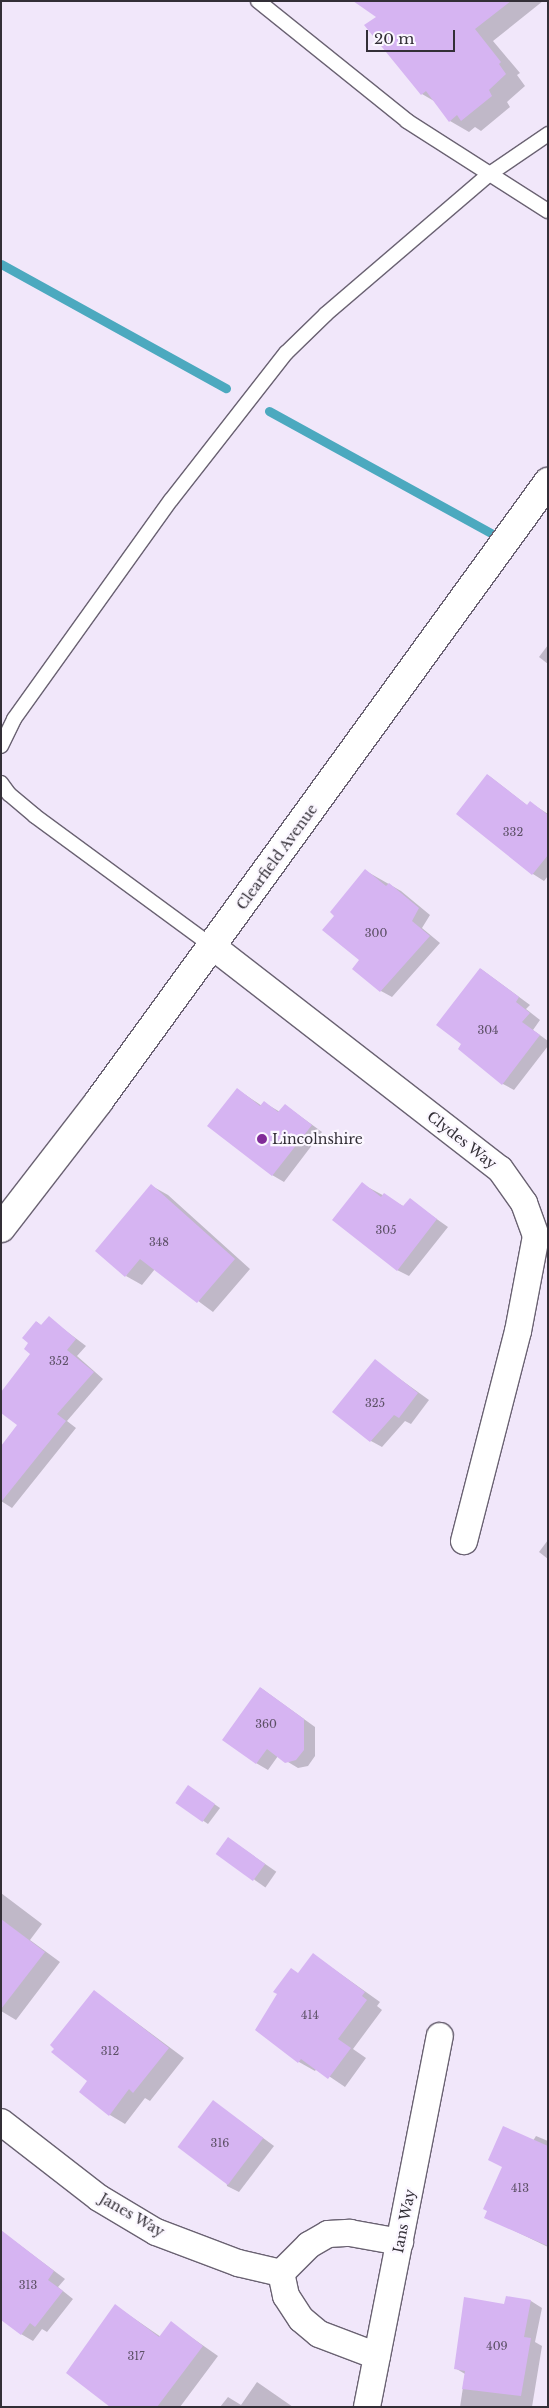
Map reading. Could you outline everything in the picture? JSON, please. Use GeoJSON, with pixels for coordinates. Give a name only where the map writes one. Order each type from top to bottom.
{"type":"FeatureCollection","features":[{"type":"Feature","properties":{"kind":"street","name":"Clearfield Avenue"},"geometry":{"type":"LineString","coordinates":[[1,1228],[99,1101],[548,482]]}},
{"type":"Feature","properties":{"kind":"street","name":"Clydes Way"},"geometry":{"type":"LineString","coordinates":[[212,946],[500,1169],[524,1203],[536,1236],[518,1331],[464,1541]]}},
{"type":"Feature","properties":{"kind":"street","name":"Ians Way"},"geometry":{"type":"LineString","coordinates":[[367,2407],[440,2036]]}},
{"type":"Feature","properties":{"kind":"street","name":"Janes Way"},"geometry":{"type":"LineString","coordinates":[[1,2122],[99,2198],[156,2232],[238,2263],[280,2273]]}},
{"type":"Feature","properties":{"kind":"street"},"geometry":{"type":"LineString","coordinates":[[377,2356],[320,2334],[301,2319],[286,2296],[280,2273],[310,2245],[328,2234],[350,2233],[400,2242]]}},
{"type":"Feature","properties":{"kind":"lane"},"geometry":{"type":"LineString","coordinates":[[258,1],[407,121],[488,175],[548,211]]}},
{"type":"Feature","properties":{"kind":"lane"},"geometry":{"type":"LineString","coordinates":[[1,746],[14,719],[115,577],[286,353],[326,314],[488,175],[548,134]]}},
{"type":"Feature","properties":{"kind":"lane"},"geometry":{"type":"LineString","coordinates":[[1,783],[9,794],[35,816],[212,946]]}},
{"type":"Feature","properties":{"kind":"building"},"geometry":{"type":"Polygon","coordinates":[[[353,1],[511,1],[475,29],[501,62],[499,64],[506,74],[489,90],[492,96],[461,121],[457,115],[449,122],[426,91],[421,95],[364,25],[376,17],[353,1]]]}},
{"type":"Feature","properties":{"kind":"building"},"geometry":{"type":"Polygon","coordinates":[[[487,774],[527,805],[530,801],[548,815],[548,855],[532,875],[456,814],[487,774]]]}},
{"type":"Feature","properties":{"kind":"building"},"geometry":{"type":"Polygon","coordinates":[[[365,869],[386,886],[389,883],[419,908],[412,921],[430,936],[380,992],[352,969],[359,960],[322,930],[334,916],[330,912],[365,869]]]}},
{"type":"Feature","properties":{"kind":"building"},"geometry":{"type":"Polygon","coordinates":[[[480,968],[519,997],[516,1002],[530,1013],[522,1022],[540,1035],[502,1085],[458,1049],[461,1044],[436,1025],[480,968]]]}},
{"type":"Feature","properties":{"kind":"building","name":"Lincolnshire"},"geometry":{"type":"Polygon","coordinates":[[[237,1088],[260,1106],[264,1101],[278,1112],[285,1104],[312,1125],[272,1176],[207,1126],[237,1088]]]}},
{"type":"Feature","properties":{"kind":"building"},"geometry":{"type":"Polygon","coordinates":[[[362,1182],[381,1197],[384,1193],[403,1206],[410,1198],[437,1219],[397,1271],[332,1220],[362,1182]]]}},
{"type":"Feature","properties":{"kind":"building"},"geometry":{"type":"Polygon","coordinates":[[[151,1184],[235,1259],[197,1303],[140,1259],[125,1277],[95,1251],[151,1184]]]}},
{"type":"Feature","properties":{"kind":"building"},"geometry":{"type":"Polygon","coordinates":[[[49,1316],[76,1339],[67,1350],[94,1372],[57,1414],[66,1421],[1,1502],[1,1446],[17,1425],[1,1413],[1,1392],[30,1354],[24,1349],[28,1343],[22,1338],[36,1321],[41,1325],[49,1316]]]}},
{"type":"Feature","properties":{"kind":"building"},"geometry":{"type":"Polygon","coordinates":[[[375,1359],[418,1393],[399,1418],[394,1415],[370,1442],[332,1412],[375,1359]]]}},
{"type":"Feature","properties":{"kind":"building"},"geometry":{"type":"Polygon","coordinates":[[[260,1687],[304,1719],[304,1750],[296,1760],[285,1763],[267,1749],[256,1764],[222,1740],[260,1687]]]}},
{"type":"Feature","properties":{"kind":"building"},"geometry":{"type":"Polygon","coordinates":[[[188,1785],[215,1804],[202,1822],[175,1803],[188,1785]]]}},
{"type":"Feature","properties":{"kind":"building"},"geometry":{"type":"Polygon","coordinates":[[[228,1837],[265,1864],[253,1881],[216,1854],[228,1837]]]}},
{"type":"Feature","properties":{"kind":"building"},"geometry":{"type":"Polygon","coordinates":[[[1,1919],[45,1952],[1,2009],[1,1919]]]}},
{"type":"Feature","properties":{"kind":"building"},"geometry":{"type":"Polygon","coordinates":[[[313,1953],[365,1992],[362,1996],[367,2000],[338,2039],[351,2048],[328,2079],[301,2059],[298,2063],[255,2030],[277,1994],[273,1992],[291,1968],[298,1973],[313,1953]]]}},
{"type":"Feature","properties":{"kind":"building"},"geometry":{"type":"Polygon","coordinates":[[[94,1990],[169,2048],[133,2093],[129,2089],[109,2116],[79,2092],[87,2081],[51,2052],[54,2049],[50,2045],[94,1990]]]}},
{"type":"Feature","properties":{"kind":"building"},"geometry":{"type":"Polygon","coordinates":[[[213,2100],[263,2138],[228,2185],[177,2147],[213,2100]]]}},
{"type":"Feature","properties":{"kind":"building"},"geometry":{"type":"Polygon","coordinates":[[[503,2126],[548,2146],[548,2246],[484,2218],[487,2211],[483,2209],[502,2167],[488,2160],[503,2126]]]}},
{"type":"Feature","properties":{"kind":"building"},"geometry":{"type":"Polygon","coordinates":[[[1,2230],[54,2271],[48,2280],[63,2291],[35,2327],[30,2323],[21,2335],[1,2320],[1,2230]]]}},
{"type":"Feature","properties":{"kind":"building"},"geometry":{"type":"Polygon","coordinates":[[[506,2296],[531,2300],[524,2337],[531,2338],[521,2396],[462,2389],[465,2371],[454,2369],[464,2297],[504,2304],[506,2296]]]}},
{"type":"Feature","properties":{"kind":"building"},"geometry":{"type":"Polygon","coordinates":[[[115,2304],[159,2337],[171,2321],[203,2346],[157,2407],[110,2407],[66,2373],[115,2304]]]}},
{"type":"Feature","properties":{"kind":"waterway"},"geometry":{"type":"LineString","coordinates":[[1,264],[226,388]]}},
{"type":"Feature","properties":{"kind":"waterway"},"geometry":{"type":"LineString","coordinates":[[269,411],[491,533]]}},
{"type":"Feature","properties":{"kind":"place","name":"Lincolnshire"},"geometry":{"type":"Point","coordinates":[262,1139]}}]}
